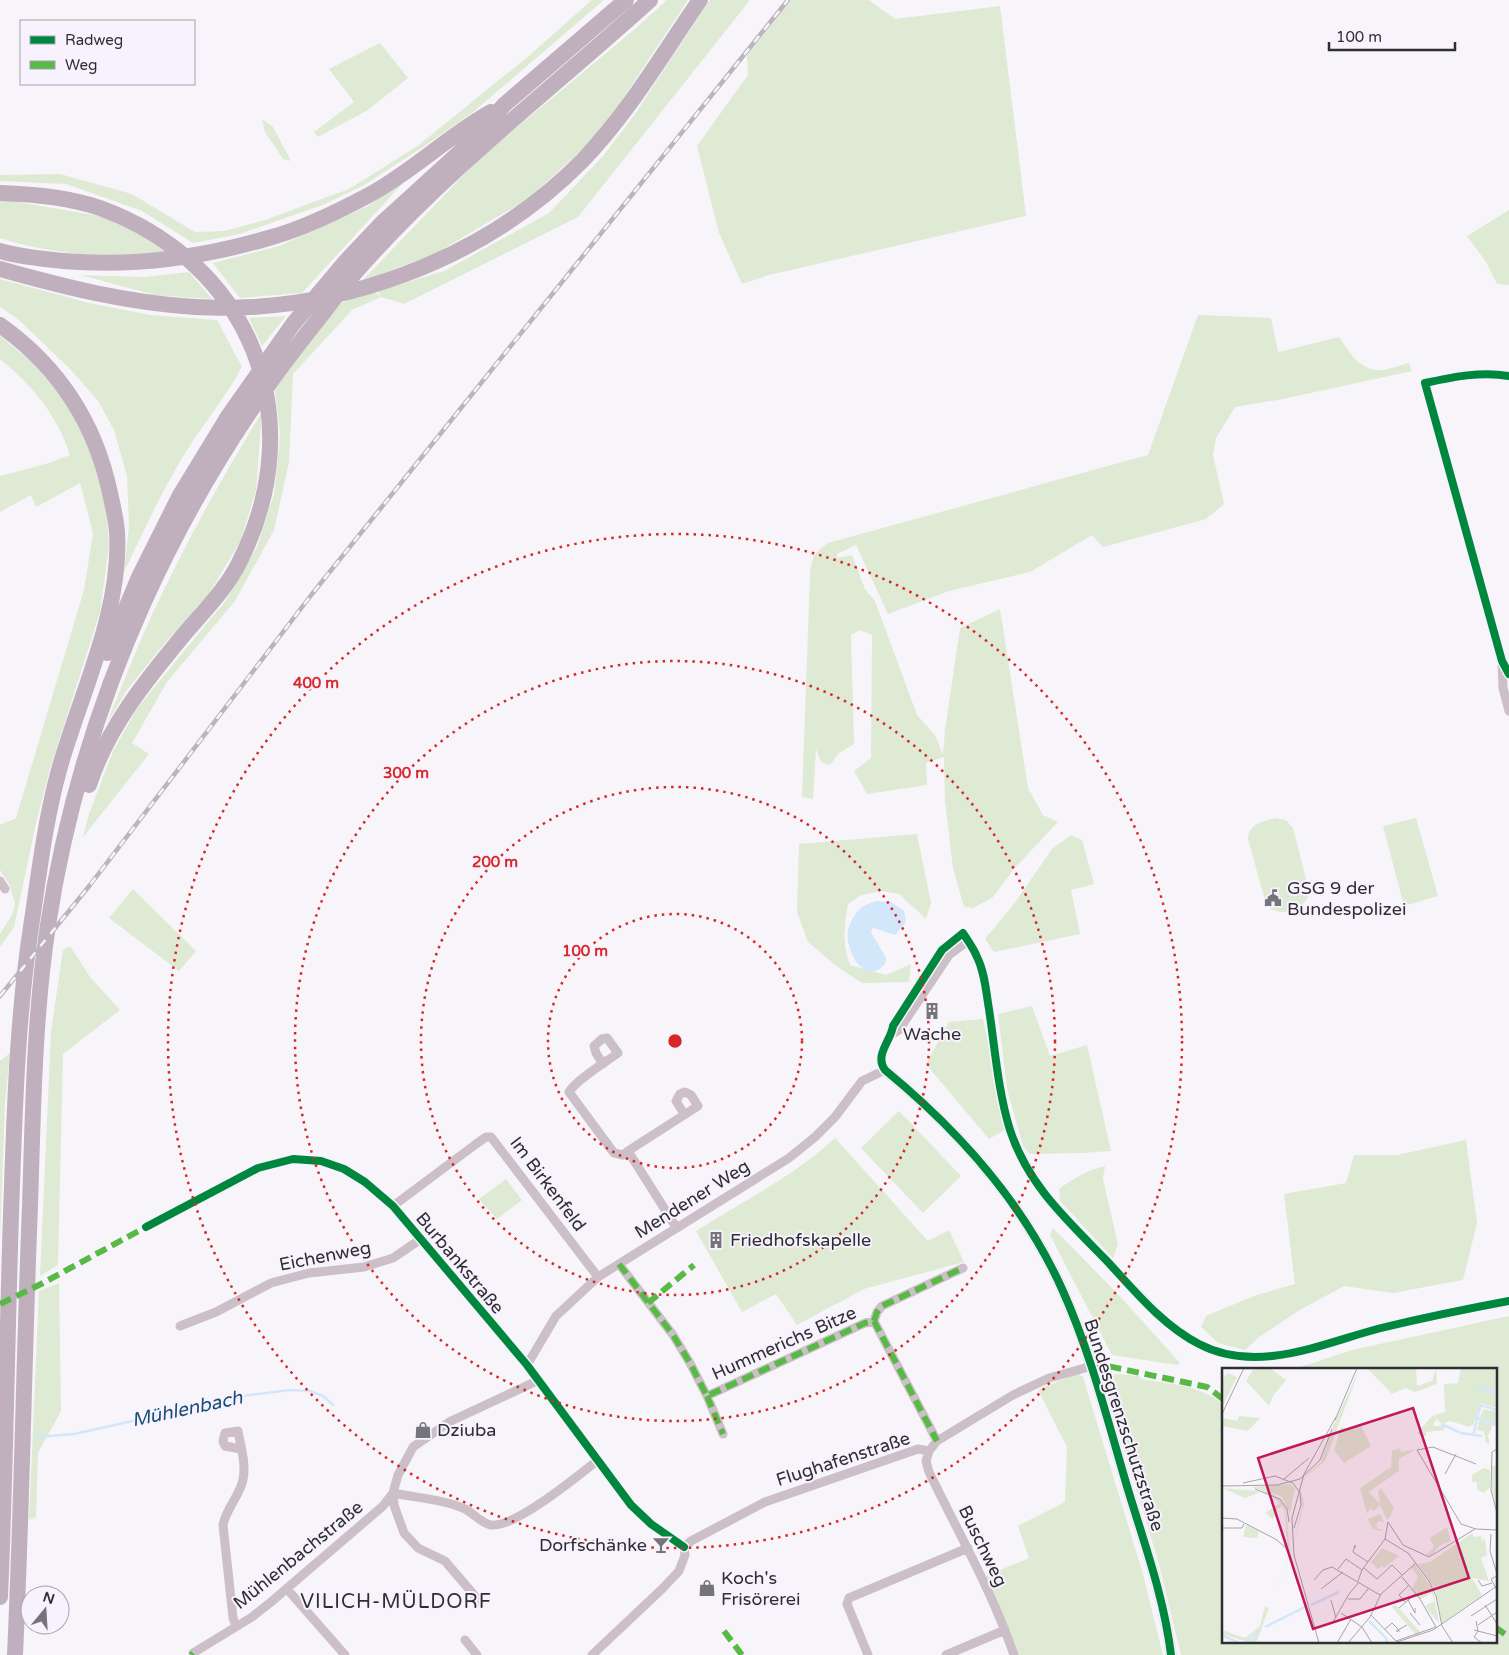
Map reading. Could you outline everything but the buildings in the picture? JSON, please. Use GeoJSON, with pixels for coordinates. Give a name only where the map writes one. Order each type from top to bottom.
{"type":"FeatureCollection","features":[{"type":"Feature","properties":{"kind":"highway"},"geometry":{"type":"LineString","coordinates":[[60,881],[72,809],[89,748],[111,683],[136,620],[180,528],[216,464],[278,345],[347,260],[405,200],[471,142],[504,105],[626,0]]}},
{"type":"Feature","properties":{"kind":"highway"},"geometry":{"type":"LineString","coordinates":[[34,1082],[45,1024],[55,939],[46,900],[73,748],[119,620],[150,553],[179,497],[202,458],[251,395],[285,360],[360,267],[415,209],[650,0]]}},
{"type":"Feature","properties":{"kind":"highway"},"geometry":{"type":"LineString","coordinates":[[0,269],[89,292],[194,307],[247,306],[315,299],[360,289],[406,274],[470,244],[509,220],[546,192],[580,162],[626,110],[700,0]]}},
{"type":"Feature","properties":{"kind":"highway"},"geometry":{"type":"LineString","coordinates":[[0,251],[44,260],[94,264],[135,262],[211,252],[274,237],[323,217],[370,194],[421,162],[474,122],[504,105]]}},
{"type":"Feature","properties":{"kind":"highway"},"geometry":{"type":"LineString","coordinates":[[0,193],[33,194],[70,200],[98,208],[128,220],[160,238],[197,267],[220,293],[239,320],[263,374],[268,400],[271,446],[264,491],[252,532],[239,563],[221,590],[130,701],[112,730],[92,774],[69,859],[60,881],[46,900],[31,928],[36,951],[36,1024],[26,1304],[22,1495],[15,1655]]}},
{"type":"Feature","properties":{"kind":"highway"},"geometry":{"type":"LineString","coordinates":[[0,325],[33,352],[72,396],[84,418],[105,470],[117,531],[116,568],[110,605],[58,773],[44,831],[48,923],[25,976],[14,1132],[0,1597]]}},
{"type":"Feature","properties":{"kind":"street"},"geometry":{"type":"LineString","coordinates":[[1509,376],[1494,374],[1471,375],[1425,383],[1502,661],[1509,674]]}},
{"type":"Feature","properties":{"kind":"street"},"geometry":{"type":"LineString","coordinates":[[1502,661],[1503,688],[1509,711]]}},
{"type":"Feature","properties":{"kind":"street"},"geometry":{"type":"LineString","coordinates":[[0,881],[5,889]]}},
{"type":"Feature","properties":{"kind":"street"},"geometry":{"type":"LineString","coordinates":[[885,1070],[881,1061],[882,1054],[892,1034],[893,1026],[909,1008],[926,982],[966,937],[978,958],[984,977],[1004,1110],[1014,1140],[1031,1175],[1056,1209],[1162,1318],[1184,1336],[1213,1350],[1236,1356],[1280,1356],[1380,1329],[1509,1301]]}},
{"type":"Feature","properties":{"kind":"street"},"geometry":{"type":"LineString","coordinates":[[603,1064],[572,1086],[570,1092],[614,1153],[623,1155],[684,1114]]}},
{"type":"Feature","properties":{"kind":"street","name":"Mendener Weg"},"geometry":{"type":"LineString","coordinates":[[527,1365],[556,1316],[598,1276],[789,1158],[815,1137],[835,1117],[862,1081],[885,1070]]}},
{"type":"Feature","properties":{"kind":"street","name":"Bundesgrenzschutzstraße"},"geometry":{"type":"LineString","coordinates":[[885,1070],[936,1114],[1003,1191],[1058,1280],[1092,1366],[1153,1567],[1168,1630],[1171,1655]]}},
{"type":"Feature","properties":{"kind":"street","name":"Im Birkenfeld"},"geometry":{"type":"LineString","coordinates":[[392,1206],[486,1137],[491,1137],[598,1276]]}},
{"type":"Feature","properties":{"kind":"street"},"geometry":{"type":"LineString","coordinates":[[628,1151],[676,1227]]}},
{"type":"Feature","properties":{"kind":"street","name":"Burbankstraße"},"geometry":{"type":"LineString","coordinates":[[146,1227],[258,1168],[293,1159],[321,1162],[344,1169],[365,1182],[392,1206],[539,1380],[631,1505],[651,1524],[684,1547]]}},
{"type":"Feature","properties":{"kind":"street","name":"Eichenweg"},"geometry":{"type":"LineString","coordinates":[[180,1326],[216,1312],[271,1284],[309,1274],[364,1267],[393,1258],[421,1240]]}},
{"type":"Feature","properties":{"kind":"street","name":"Hummerichs Bitze"},"geometry":{"type":"LineString","coordinates":[[619,1264],[673,1335],[707,1396],[707,1400],[723,1434]]}},
{"type":"Feature","properties":{"kind":"street","name":"Hummerichs Bitze"},"geometry":{"type":"LineString","coordinates":[[937,1441],[874,1321],[877,1312],[882,1306],[963,1268]]}},
{"type":"Feature","properties":{"kind":"street","name":"Hummerichs Bitze"},"geometry":{"type":"LineString","coordinates":[[707,1396],[874,1321]]}},
{"type":"Feature","properties":{"kind":"street","name":"Flughafenstraße"},"geometry":{"type":"LineString","coordinates":[[684,1547],[765,1502],[918,1449],[929,1451],[937,1441],[1013,1395],[1049,1378],[1092,1366]]}},
{"type":"Feature","properties":{"kind":"street"},"geometry":{"type":"LineString","coordinates":[[480,1602],[445,1561],[418,1548],[404,1533],[394,1505],[393,1493],[398,1475],[413,1447],[451,1421],[539,1380]]}},
{"type":"Feature","properties":{"kind":"street"},"geometry":{"type":"LineString","coordinates":[[236,1626],[223,1525],[225,1514],[241,1486],[244,1473],[241,1449]]}},
{"type":"Feature","properties":{"kind":"street","name":"Buschweg"},"geometry":{"type":"LineString","coordinates":[[929,1451],[926,1462],[928,1472],[968,1548],[1005,1630],[1014,1655]]}},
{"type":"Feature","properties":{"kind":"street"},"geometry":{"type":"LineString","coordinates":[[393,1493],[447,1503],[466,1509],[488,1525],[497,1525],[520,1516],[542,1502],[598,1460]]}},
{"type":"Feature","properties":{"kind":"street","name":"Mühlenbachstraße"},"geometry":{"type":"LineString","coordinates":[[193,1653],[252,1617],[287,1589],[383,1506],[393,1493]]}},
{"type":"Feature","properties":{"kind":"street"},"geometry":{"type":"LineString","coordinates":[[592,1655],[679,1571],[685,1554],[684,1547]]}},
{"type":"Feature","properties":{"kind":"street"},"geometry":{"type":"LineString","coordinates":[[868,1655],[847,1604],[849,1598],[968,1548]]}},
{"type":"Feature","properties":{"kind":"street"},"geometry":{"type":"LineString","coordinates":[[287,1589],[345,1655]]}},
{"type":"Feature","properties":{"kind":"street"},"geometry":{"type":"LineString","coordinates":[[946,1655],[1005,1630]]}},
{"type":"Feature","properties":{"kind":"street"},"geometry":{"type":"LineString","coordinates":[[465,1640],[478,1655]]}},
{"type":"Feature","properties":{"kind":"green space"},"geometry":{"type":"Polygon","coordinates":[[[592,0],[604,0],[472,113],[420,149],[366,184],[325,204],[240,234],[193,243],[142,211],[66,184],[0,181],[0,175],[60,174],[132,194],[195,232],[224,231],[265,220],[349,189],[419,145],[531,54],[592,0]]]}},
{"type":"Feature","properties":{"kind":"green space"},"geometry":{"type":"Polygon","coordinates":[[[667,0],[688,0],[612,115],[588,144],[528,199],[436,253],[361,282],[479,159],[667,0]]]}},
{"type":"Feature","properties":{"kind":"green space"},"geometry":{"type":"Polygon","coordinates":[[[710,0],[750,0],[578,217],[404,304],[381,297],[352,310],[293,374],[289,462],[274,530],[235,601],[167,682],[132,743],[149,754],[83,837],[89,814],[113,751],[138,707],[227,599],[257,547],[274,494],[280,434],[275,391],[310,337],[339,304],[374,291],[380,296],[378,291],[444,271],[549,213],[603,156],[633,117],[710,0]]]}},
{"type":"Feature","properties":{"kind":"green space"},"geometry":{"type":"Polygon","coordinates":[[[791,0],[869,0],[895,19],[1000,6],[1026,216],[769,275],[742,284],[719,233],[697,146],[748,75],[747,55],[791,0]]]}},
{"type":"Feature","properties":{"kind":"green space"},"geometry":{"type":"Polygon","coordinates":[[[380,43],[408,78],[368,110],[318,137],[314,132],[354,102],[329,69],[380,43]]]}},
{"type":"Feature","properties":{"kind":"green space"},"geometry":{"type":"Polygon","coordinates":[[[262,119],[273,127],[291,161],[283,159],[265,132],[262,119]]]}},
{"type":"Feature","properties":{"kind":"green space"},"geometry":{"type":"Polygon","coordinates":[[[403,183],[302,293],[240,298],[213,263],[279,246],[368,206],[403,183]]]}},
{"type":"Feature","properties":{"kind":"green space"},"geometry":{"type":"Polygon","coordinates":[[[0,199],[111,218],[149,238],[167,252],[138,256],[80,254],[47,250],[0,238],[0,199]]]}},
{"type":"Feature","properties":{"kind":"green space"},"geometry":{"type":"Polygon","coordinates":[[[1509,210],[1509,285],[1497,284],[1486,262],[1467,236],[1509,210]]]}},
{"type":"Feature","properties":{"kind":"green space"},"geometry":{"type":"Polygon","coordinates":[[[189,272],[212,299],[155,295],[80,275],[144,277],[189,272]]]}},
{"type":"Feature","properties":{"kind":"green space"},"geometry":{"type":"Polygon","coordinates":[[[0,279],[89,303],[151,315],[217,320],[242,367],[178,464],[124,572],[129,526],[127,476],[114,430],[98,401],[72,371],[19,320],[0,307],[0,279]]]}},
{"type":"Feature","properties":{"kind":"green space"},"geometry":{"type":"Polygon","coordinates":[[[1198,315],[1271,318],[1278,352],[1339,337],[1355,359],[1365,367],[1382,370],[1409,363],[1412,371],[1283,399],[1235,407],[1216,438],[1213,455],[1224,504],[1206,519],[1103,547],[1092,535],[1030,572],[949,591],[888,614],[856,545],[837,554],[837,558],[852,555],[865,589],[875,601],[917,715],[935,735],[943,755],[960,628],[1000,609],[1028,788],[1043,815],[1058,822],[1013,870],[993,897],[973,908],[964,907],[953,868],[945,801],[944,757],[926,763],[927,785],[867,794],[854,771],[871,758],[872,635],[860,630],[851,635],[854,744],[838,754],[830,765],[821,762],[816,749],[813,799],[802,797],[810,574],[813,559],[828,543],[1148,455],[1198,315]]]}},
{"type":"Feature","properties":{"kind":"green space"},"geometry":{"type":"Polygon","coordinates":[[[286,316],[262,346],[249,318],[286,316]]]}},
{"type":"Feature","properties":{"kind":"green space"},"geometry":{"type":"Polygon","coordinates":[[[0,336],[33,363],[75,414],[87,440],[102,483],[106,505],[109,546],[100,612],[50,769],[36,823],[14,927],[0,947],[0,934],[12,915],[15,903],[9,884],[0,870],[0,825],[16,818],[84,590],[93,533],[80,483],[36,507],[31,495],[0,512],[0,476],[49,463],[70,455],[51,414],[33,390],[0,359],[0,336]]]}},
{"type":"Feature","properties":{"kind":"green space"},"geometry":{"type":"Polygon","coordinates":[[[262,412],[256,490],[241,540],[210,592],[127,690],[107,723],[145,630],[177,564],[262,412]]]}},
{"type":"Feature","properties":{"kind":"green space"},"geometry":{"type":"Polygon","coordinates":[[[1275,818],[1286,820],[1293,828],[1309,891],[1308,898],[1304,903],[1298,908],[1284,912],[1271,909],[1266,904],[1248,839],[1254,826],[1275,818]]]}},
{"type":"Feature","properties":{"kind":"green space"},"geometry":{"type":"Polygon","coordinates":[[[1416,818],[1438,896],[1404,906],[1383,826],[1416,818]]]}},
{"type":"Feature","properties":{"kind":"green space"},"geometry":{"type":"Polygon","coordinates":[[[917,834],[931,903],[926,919],[899,894],[882,891],[861,895],[848,904],[845,928],[845,942],[850,965],[886,975],[911,964],[909,982],[862,983],[836,966],[808,942],[797,912],[799,844],[917,834]]]}},
{"type":"Feature","properties":{"kind":"green space"},"geometry":{"type":"Polygon","coordinates":[[[1071,835],[1082,840],[1094,884],[1071,890],[1080,934],[994,952],[985,939],[1014,904],[1052,849],[1071,835]]]}},
{"type":"Feature","properties":{"kind":"green space"},"geometry":{"type":"Polygon","coordinates":[[[133,889],[196,951],[179,971],[109,918],[133,889]]]}},
{"type":"Feature","properties":{"kind":"green space"},"geometry":{"type":"Polygon","coordinates":[[[70,946],[90,977],[120,1010],[63,1054],[58,1265],[40,1276],[51,1032],[63,950],[70,946]]]}},
{"type":"Feature","properties":{"kind":"green space"},"geometry":{"type":"Polygon","coordinates":[[[1032,1006],[1050,1056],[1087,1045],[1111,1151],[1030,1154],[1023,1146],[1007,1089],[998,1014],[1032,1006]]]}},
{"type":"Feature","properties":{"kind":"green space"},"geometry":{"type":"Polygon","coordinates":[[[983,1019],[1005,1130],[989,1139],[926,1064],[949,1022],[983,1019]]]}},
{"type":"Feature","properties":{"kind":"green space"},"geometry":{"type":"Polygon","coordinates":[[[10,1053],[5,1103],[0,1242],[0,1061],[10,1053]]]}},
{"type":"Feature","properties":{"kind":"green space"},"geometry":{"type":"Polygon","coordinates":[[[899,1111],[961,1176],[923,1213],[861,1148],[899,1111]]]}},
{"type":"Feature","properties":{"kind":"green space"},"geometry":{"type":"Polygon","coordinates":[[[835,1138],[928,1241],[949,1230],[964,1262],[864,1289],[797,1325],[776,1294],[742,1312],[696,1231],[804,1164],[835,1138]]]}},
{"type":"Feature","properties":{"kind":"green space"},"geometry":{"type":"Polygon","coordinates":[[[1466,1140],[1477,1223],[1463,1280],[1393,1293],[1344,1286],[1298,1311],[1258,1338],[1245,1350],[1218,1343],[1201,1327],[1206,1316],[1254,1296],[1295,1284],[1284,1194],[1346,1183],[1354,1155],[1397,1155],[1466,1140]]]}},
{"type":"Feature","properties":{"kind":"green space"},"geometry":{"type":"Polygon","coordinates":[[[1105,1166],[1103,1179],[1118,1244],[1113,1258],[1060,1201],[1059,1189],[1081,1175],[1105,1166]]]}},
{"type":"Feature","properties":{"kind":"green space"},"geometry":{"type":"Polygon","coordinates":[[[506,1179],[522,1200],[497,1219],[479,1199],[506,1179]]]}},
{"type":"Feature","properties":{"kind":"green space"},"geometry":{"type":"Polygon","coordinates":[[[1053,1228],[1116,1292],[1180,1363],[1177,1365],[1112,1355],[1050,1235],[1053,1228]]]}},
{"type":"Feature","properties":{"kind":"green space"},"geometry":{"type":"Polygon","coordinates":[[[59,1283],[61,1411],[38,1453],[36,1517],[29,1520],[39,1291],[59,1283]]]}},
{"type":"Feature","properties":{"kind":"green space"},"geometry":{"type":"Polygon","coordinates":[[[1509,1316],[1509,1655],[1181,1655],[1159,1564],[1105,1386],[1105,1380],[1110,1375],[1139,1376],[1141,1379],[1194,1389],[1222,1403],[1222,1642],[1496,1642],[1496,1368],[1297,1368],[1352,1350],[1509,1316]]]}},
{"type":"Feature","properties":{"kind":"green space"},"geometry":{"type":"Polygon","coordinates":[[[1077,1373],[1083,1377],[1142,1571],[1163,1655],[1014,1655],[981,1578],[1029,1558],[1018,1526],[1065,1502],[1067,1447],[1038,1390],[1077,1373]]]}},
{"type":"Feature","properties":{"kind":"water"},"geometry":{"type":"Polygon","coordinates":[[[876,901],[891,902],[904,911],[906,922],[895,935],[873,928],[871,932],[886,958],[885,964],[881,968],[869,971],[863,969],[854,958],[849,944],[848,931],[859,909],[876,901]]]}},
{"type":"Feature","properties":{"kind":"waterway","name":"Mühlenbach"},"geometry":{"type":"LineString","coordinates":[[37,1437],[74,1434],[249,1395],[291,1390],[310,1391],[323,1396],[333,1405]]}},
{"type":"Feature","properties":{"kind":"railway"},"geometry":{"type":"LineString","coordinates":[[0,996],[90,885],[312,594],[788,0]]}},
{"type":"Feature","properties":{"kind":"marked path"},"geometry":{"type":"LineString","coordinates":[[0,1304],[146,1227]]}},
{"type":"Feature","properties":{"kind":"marked path"},"geometry":{"type":"LineString","coordinates":[[619,1264],[673,1335],[707,1396],[865,1323],[874,1321],[937,1441]]}},
{"type":"Feature","properties":{"kind":"marked path"},"geometry":{"type":"LineString","coordinates":[[648,1303],[694,1265]]}},
{"type":"Feature","properties":{"kind":"marked path"},"geometry":{"type":"LineString","coordinates":[[874,1321],[877,1312],[882,1306],[963,1268]]}},
{"type":"Feature","properties":{"kind":"marked path"},"geometry":{"type":"LineString","coordinates":[[1092,1366],[1098,1364],[1207,1387],[1222,1398]]}},
{"type":"Feature","properties":{"kind":"marked path"},"geometry":{"type":"LineString","coordinates":[[707,1396],[723,1434]]}},
{"type":"Feature","properties":{"kind":"marked path"},"geometry":{"type":"LineString","coordinates":[[1496,1628],[1509,1637]]}},
{"type":"Feature","properties":{"kind":"marked path"},"geometry":{"type":"LineString","coordinates":[[724,1631],[742,1655]]}},
{"type":"Feature","properties":{"kind":"cycle path"},"geometry":{"type":"LineString","coordinates":[[1509,376],[1478,374],[1425,383],[1502,661],[1509,674]]}},
{"type":"Feature","properties":{"kind":"cycle path"},"geometry":{"type":"LineString","coordinates":[[1171,1655],[1168,1633],[1152,1568],[1105,1409],[1090,1360],[1062,1289],[1028,1227],[986,1169],[938,1117],[885,1070],[882,1064],[882,1053],[893,1026],[942,950],[963,933],[980,963],[985,983],[1006,1115],[1010,1130],[1027,1168],[1063,1215],[1138,1295],[1161,1317],[1186,1336],[1199,1344],[1221,1353],[1244,1357],[1267,1357],[1313,1348],[1397,1324],[1509,1301]]}},
{"type":"Feature","properties":{"kind":"cycle path"},"geometry":{"type":"LineString","coordinates":[[146,1227],[258,1168],[293,1159],[321,1161],[344,1169],[365,1182],[393,1206],[527,1365],[631,1505],[651,1524],[684,1547]]}},
{"type":"Feature","properties":{"kind":"place","name":"GSG 9 der Bundespolizei"},"geometry":{"type":"Point","coordinates":[1273,898]}},
{"type":"Feature","properties":{"kind":"place","name":"Wache"},"geometry":{"type":"Point","coordinates":[932,1011]}},
{"type":"Feature","properties":{"kind":"place","name":"Friedhofskapelle"},"geometry":{"type":"Point","coordinates":[716,1240]}},
{"type":"Feature","properties":{"kind":"place","name":"Dziuba"},"geometry":{"type":"Point","coordinates":[423,1430]}},
{"type":"Feature","properties":{"kind":"place","name":"Dorfschänke"},"geometry":{"type":"Point","coordinates":[661,1545]}},
{"type":"Feature","properties":{"kind":"place","name":"Koch's Frisörerei"},"geometry":{"type":"Point","coordinates":[707,1588]}},
{"type":"Feature","properties":{"kind":"district","name":"VILICH-MÜLDORF"},"geometry":{"type":"Point","coordinates":[396,1602]}}]}
